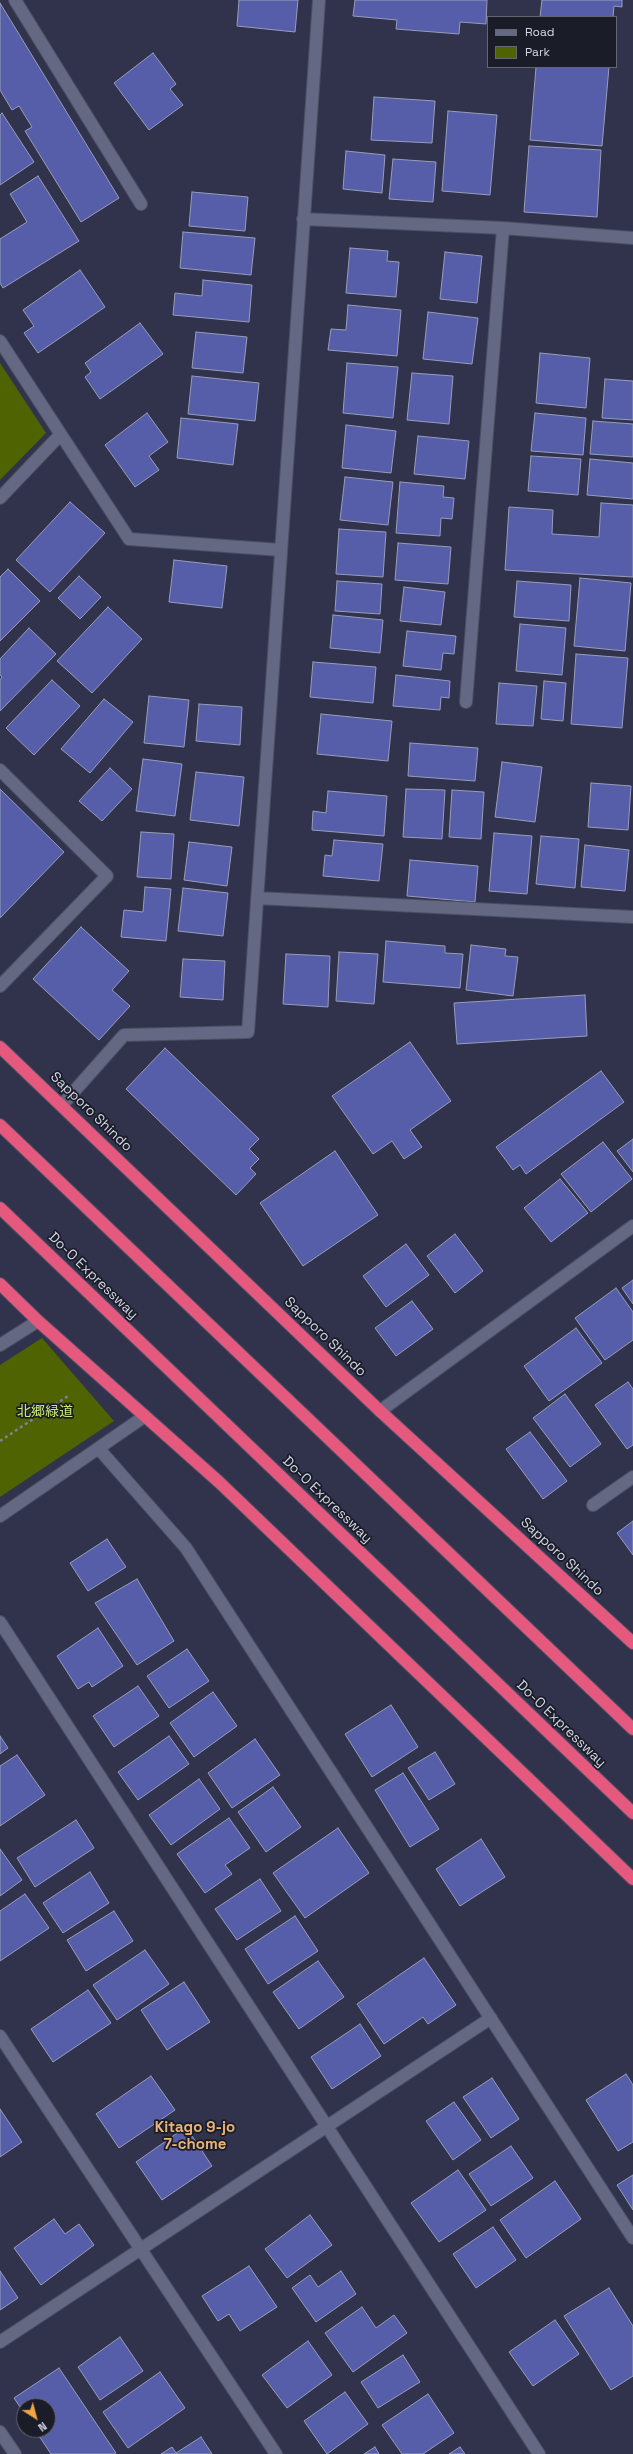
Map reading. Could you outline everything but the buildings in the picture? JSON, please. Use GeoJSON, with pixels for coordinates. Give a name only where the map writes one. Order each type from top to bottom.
{"type":"FeatureCollection","features":[{"type":"Feature","properties":{"kind":"highway","name":"Sapporo Shindo"},"geometry":{"type":"LineString","coordinates":[[0,1047],[380,1411],[633,1643]]}},
{"type":"Feature","properties":{"kind":"highway"},"geometry":{"type":"LineString","coordinates":[[0,1125],[633,1729]]}},
{"type":"Feature","properties":{"kind":"highway","name":"Do-O Expressway"},"geometry":{"type":"LineString","coordinates":[[0,1208],[633,1813]]}},
{"type":"Feature","properties":{"kind":"highway"},"geometry":{"type":"LineString","coordinates":[[0,1284],[38,1321],[219,1482],[633,1879]]}},
{"type":"Feature","properties":{"kind":"street"},"geometry":{"type":"LineString","coordinates":[[15,0],[141,204]]}},
{"type":"Feature","properties":{"kind":"street"},"geometry":{"type":"LineString","coordinates":[[62,1105],[124,1035],[248,1032],[256,898],[319,0]]}},
{"type":"Feature","properties":{"kind":"street"},"geometry":{"type":"LineString","coordinates":[[303,219],[503,228],[633,238]]}},
{"type":"Feature","properties":{"kind":"street"},"geometry":{"type":"LineString","coordinates":[[466,702],[503,228]]}},
{"type":"Feature","properties":{"kind":"street"},"geometry":{"type":"LineString","coordinates":[[0,341],[60,435],[129,538],[281,550]]}},
{"type":"Feature","properties":{"kind":"street"},"geometry":{"type":"LineString","coordinates":[[0,498],[60,435]]}},
{"type":"Feature","properties":{"kind":"street"},"geometry":{"type":"LineString","coordinates":[[0,770],[107,876],[0,986]]}},
{"type":"Feature","properties":{"kind":"street"},"geometry":{"type":"LineString","coordinates":[[256,898],[633,917]]}},
{"type":"Feature","properties":{"kind":"street"},"geometry":{"type":"LineString","coordinates":[[380,1411],[633,1226]]}},
{"type":"Feature","properties":{"kind":"street"},"geometry":{"type":"LineString","coordinates":[[0,1346],[38,1321]]}},
{"type":"Feature","properties":{"kind":"street"},"geometry":{"type":"LineString","coordinates":[[0,1516],[145,1416]]}},
{"type":"Feature","properties":{"kind":"street"},"geometry":{"type":"LineString","coordinates":[[99,1449],[186,1548],[633,2238]]}},
{"type":"Feature","properties":{"kind":"street"},"geometry":{"type":"LineString","coordinates":[[593,1505],[633,1477]]}},
{"type":"Feature","properties":{"kind":"street"},"geometry":{"type":"LineString","coordinates":[[0,1622],[539,2454]]}},
{"type":"Feature","properties":{"kind":"street"},"geometry":{"type":"LineString","coordinates":[[0,2342],[490,2018]]}},
{"type":"Feature","properties":{"kind":"street"},"geometry":{"type":"LineString","coordinates":[[0,2036],[276,2454]]}},
{"type":"Feature","properties":{"kind":"street"},"geometry":{"type":"LineString","coordinates":[[0,2432],[14,2454]]}},
{"type":"Feature","properties":{"kind":"path"},"geometry":{"type":"LineString","coordinates":[[0,1441],[68,1396]]}},
{"type":"Feature","properties":{"kind":"green space"},"geometry":{"type":"Polygon","coordinates":[[[0,363],[46,433],[0,480],[0,363]]]}},
{"type":"Feature","properties":{"kind":"green space","name":"北郷緑道"},"geometry":{"type":"Polygon","coordinates":[[[42,1338],[114,1421],[0,1497],[0,1365],[42,1338]]]}},
{"type":"Feature","properties":{"kind":"district","name":"Kitago 9-jo 7-chome"},"geometry":{"type":"Point","coordinates":[195,2136]}}]}
